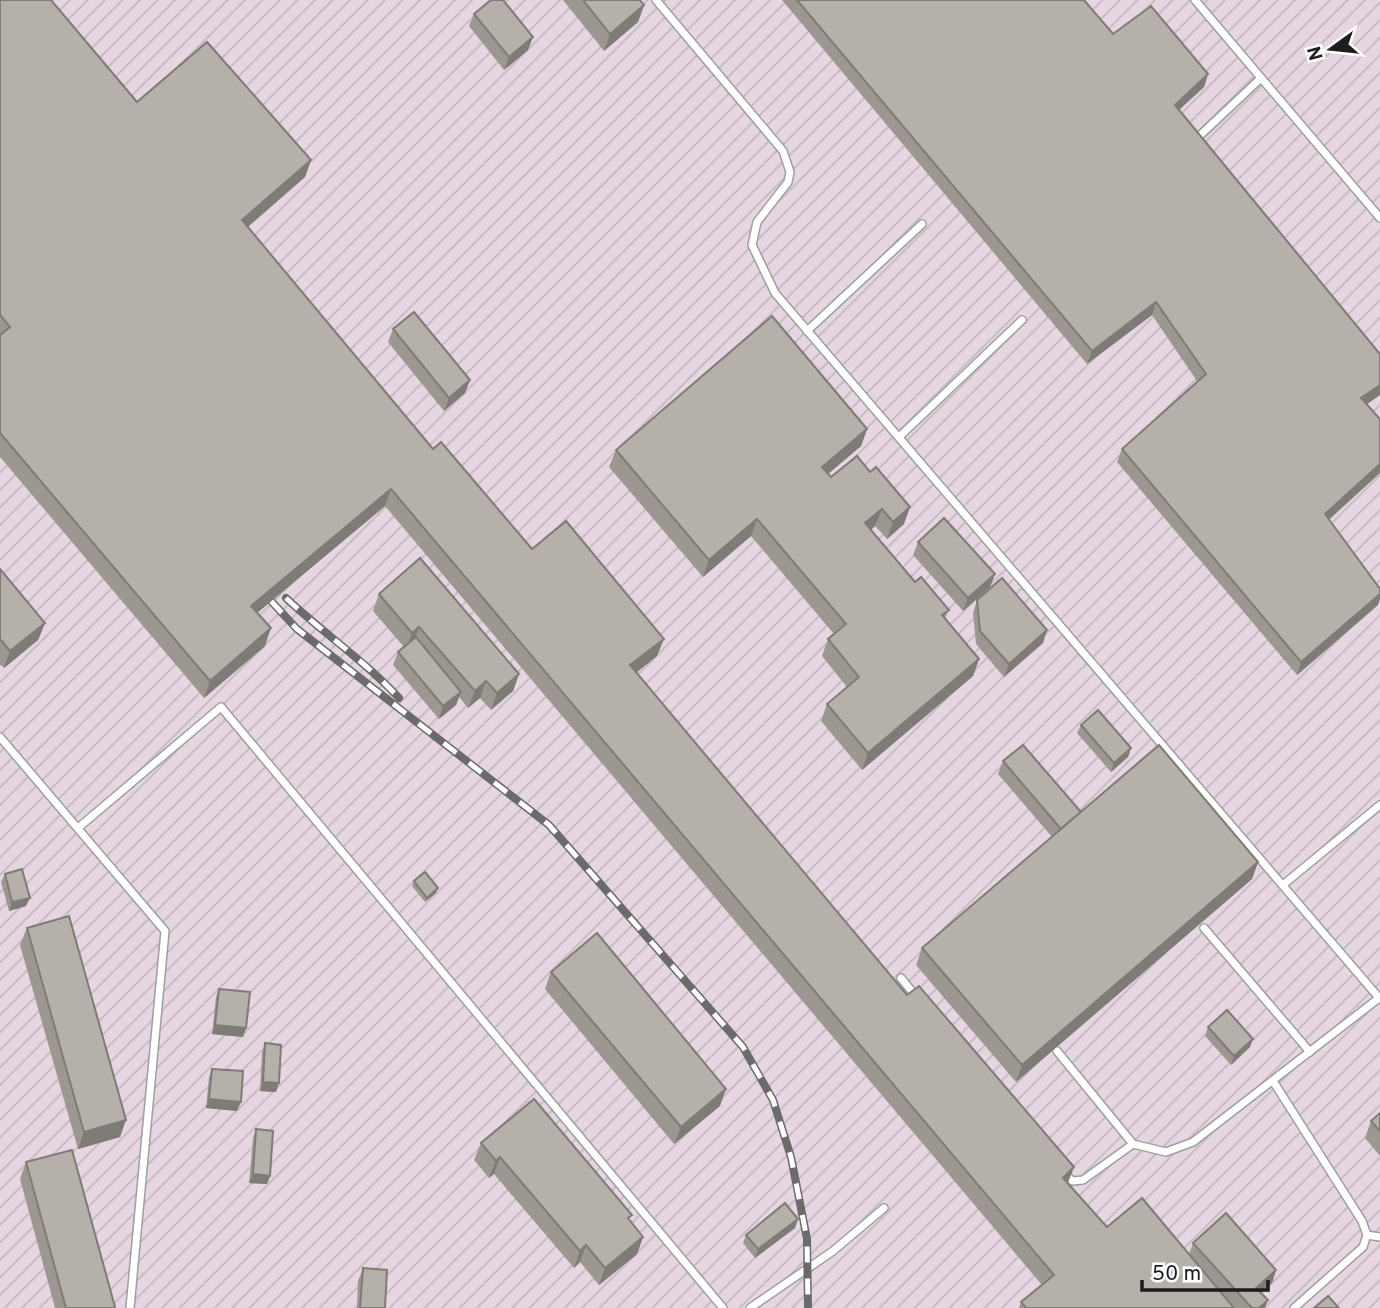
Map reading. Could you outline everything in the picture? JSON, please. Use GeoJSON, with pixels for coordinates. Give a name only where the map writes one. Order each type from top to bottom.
{"type":"FeatureCollection","features":[{"type":"Feature","properties":{"kind":"lane"},"geometry":{"type":"LineString","coordinates":[[656,0],[783,151],[790,172],[788,182],[757,222],[752,245],[775,293],[1380,999],[1185,1146],[1166,1152],[1133,1144],[1057,1051]]}},
{"type":"Feature","properties":{"kind":"lane"},"geometry":{"type":"LineString","coordinates":[[1195,0],[1380,218]]}},
{"type":"Feature","properties":{"kind":"lane"},"geometry":{"type":"LineString","coordinates":[[1191,144],[1261,78]]}},
{"type":"Feature","properties":{"kind":"lane"},"geometry":{"type":"LineString","coordinates":[[807,331],[922,224]]}},
{"type":"Feature","properties":{"kind":"lane"},"geometry":{"type":"LineString","coordinates":[[900,437],[1022,320]]}},
{"type":"Feature","properties":{"kind":"lane"},"geometry":{"type":"LineString","coordinates":[[78,828],[221,707],[723,1308]]}},
{"type":"Feature","properties":{"kind":"lane"},"geometry":{"type":"LineString","coordinates":[[0,738],[165,930],[130,1308]]}},
{"type":"Feature","properties":{"kind":"lane"},"geometry":{"type":"LineString","coordinates":[[1283,884],[1380,806]]}},
{"type":"Feature","properties":{"kind":"lane"},"geometry":{"type":"LineString","coordinates":[[1203,928],[1310,1052]]}},
{"type":"Feature","properties":{"kind":"lane"},"geometry":{"type":"LineString","coordinates":[[901,978],[927,1009]]}},
{"type":"Feature","properties":{"kind":"lane"},"geometry":{"type":"LineString","coordinates":[[1273,1081],[1362,1221],[1367,1235],[1363,1247],[1294,1308]]}},
{"type":"Feature","properties":{"kind":"lane"},"geometry":{"type":"LineString","coordinates":[[1060,1167],[1072,1181],[1083,1180],[1133,1144]]}},
{"type":"Feature","properties":{"kind":"lane"},"geometry":{"type":"LineString","coordinates":[[750,1308],[833,1251],[884,1208]]}},
{"type":"Feature","properties":{"kind":"lane"},"geometry":{"type":"LineString","coordinates":[[1367,1235],[1380,1237]]}},
{"type":"Feature","properties":{"kind":"shaded area"},"geometry":{"type":"Polygon","coordinates":[[[0,0],[1380,0],[1380,1308],[0,1308],[0,0]]]}},
{"type":"Feature","properties":{"kind":"building"},"geometry":{"type":"Polygon","coordinates":[[[0,0],[51,0],[137,102],[207,42],[311,160],[242,220],[433,449],[441,442],[532,549],[566,521],[664,639],[630,665],[907,995],[919,986],[1074,1167],[1063,1178],[1107,1227],[1142,1198],[1234,1308],[1026,1308],[1021,1302],[1054,1275],[391,489],[251,606],[271,628],[210,681],[0,433],[0,335],[10,327],[0,315],[0,0]]]}},
{"type":"Feature","properties":{"kind":"building"},"geometry":{"type":"Polygon","coordinates":[[[491,0],[503,0],[533,37],[509,57],[474,14],[491,0]]]}},
{"type":"Feature","properties":{"kind":"building"},"geometry":{"type":"Polygon","coordinates":[[[583,0],[640,0],[644,5],[610,34],[583,0]]]}},
{"type":"Feature","properties":{"kind":"building"},"geometry":{"type":"Polygon","coordinates":[[[797,0],[1084,0],[1113,34],[1151,6],[1208,74],[1175,105],[1380,354],[1380,385],[1361,398],[1380,419],[1380,464],[1325,514],[1380,589],[1380,594],[1301,662],[1122,449],[1206,374],[1156,302],[1092,351],[797,0]]]}},
{"type":"Feature","properties":{"kind":"building"},"geometry":{"type":"Polygon","coordinates":[[[414,312],[470,380],[449,398],[393,329],[414,312]]]}},
{"type":"Feature","properties":{"kind":"building"},"geometry":{"type":"Polygon","coordinates":[[[772,316],[867,429],[822,467],[831,477],[857,456],[870,472],[876,467],[910,507],[893,522],[882,509],[865,523],[915,582],[921,577],[949,610],[942,615],[979,659],[868,753],[827,704],[859,677],[828,639],[846,624],[757,519],[709,560],[616,450],[772,316]]]}},
{"type":"Feature","properties":{"kind":"building"},"geometry":{"type":"Polygon","coordinates":[[[944,518],[995,574],[968,598],[918,542],[944,518]]]}},
{"type":"Feature","properties":{"kind":"building"},"geometry":{"type":"Polygon","coordinates":[[[420,558],[519,674],[497,693],[486,681],[475,691],[419,627],[412,633],[379,594],[420,558]]]}},
{"type":"Feature","properties":{"kind":"building"},"geometry":{"type":"Polygon","coordinates":[[[0,569],[45,623],[10,651],[0,639],[0,569]]]}},
{"type":"Feature","properties":{"kind":"building"},"geometry":{"type":"Polygon","coordinates":[[[1002,578],[1047,630],[1009,664],[980,631],[977,600],[1002,578]]]}},
{"type":"Feature","properties":{"kind":"building"},"geometry":{"type":"Polygon","coordinates":[[[416,637],[461,692],[443,706],[398,652],[416,637]]]}},
{"type":"Feature","properties":{"kind":"building"},"geometry":{"type":"Polygon","coordinates":[[[1098,710],[1131,748],[1114,763],[1081,725],[1098,710]]]}},
{"type":"Feature","properties":{"kind":"building"},"geometry":{"type":"Polygon","coordinates":[[[1023,745],[1081,812],[1061,829],[1003,761],[1023,745]]]}},
{"type":"Feature","properties":{"kind":"building"},"geometry":{"type":"Polygon","coordinates":[[[1159,745],[1258,862],[1022,1065],[922,948],[1159,745]]]}},
{"type":"Feature","properties":{"kind":"building"},"geometry":{"type":"Polygon","coordinates":[[[22,869],[30,898],[12,902],[5,874],[22,869]]]}},
{"type":"Feature","properties":{"kind":"building"},"geometry":{"type":"Polygon","coordinates":[[[425,872],[438,888],[427,898],[414,881],[425,872]]]}},
{"type":"Feature","properties":{"kind":"building"},"geometry":{"type":"Polygon","coordinates":[[[69,916],[126,1120],[84,1132],[27,928],[69,916]]]}},
{"type":"Feature","properties":{"kind":"building"},"geometry":{"type":"Polygon","coordinates":[[[597,933],[726,1089],[681,1127],[551,972],[597,933]]]}},
{"type":"Feature","properties":{"kind":"building"},"geometry":{"type":"Polygon","coordinates":[[[219,989],[250,992],[246,1028],[215,1025],[219,989]]]}},
{"type":"Feature","properties":{"kind":"building"},"geometry":{"type":"Polygon","coordinates":[[[1227,1010],[1253,1039],[1234,1056],[1208,1027],[1227,1010]]]}},
{"type":"Feature","properties":{"kind":"building"},"geometry":{"type":"Polygon","coordinates":[[[265,1043],[281,1045],[279,1083],[263,1082],[265,1043]]]}},
{"type":"Feature","properties":{"kind":"building"},"geometry":{"type":"Polygon","coordinates":[[[212,1069],[243,1071],[241,1102],[209,1099],[212,1069]]]}},
{"type":"Feature","properties":{"kind":"building"},"geometry":{"type":"Polygon","coordinates":[[[534,1099],[632,1215],[628,1218],[643,1237],[605,1268],[586,1245],[580,1251],[500,1157],[496,1161],[481,1143],[534,1099]]]}},
{"type":"Feature","properties":{"kind":"building"},"geometry":{"type":"Polygon","coordinates":[[[1380,1113],[1380,1131],[1371,1121],[1380,1113]]]}},
{"type":"Feature","properties":{"kind":"building"},"geometry":{"type":"Polygon","coordinates":[[[256,1129],[273,1131],[270,1176],[253,1174],[256,1129]]]}},
{"type":"Feature","properties":{"kind":"building"},"geometry":{"type":"Polygon","coordinates":[[[72,1150],[115,1307],[113,1308],[66,1308],[26,1162],[72,1150]]]}},
{"type":"Feature","properties":{"kind":"building"},"geometry":{"type":"Polygon","coordinates":[[[785,1203],[798,1219],[758,1249],[746,1235],[785,1203]]]}},
{"type":"Feature","properties":{"kind":"building"},"geometry":{"type":"Polygon","coordinates":[[[1226,1213],[1276,1270],[1256,1288],[1268,1300],[1259,1308],[1252,1308],[1193,1243],[1226,1213]]]}},
{"type":"Feature","properties":{"kind":"building"},"geometry":{"type":"Polygon","coordinates":[[[363,1268],[387,1270],[385,1308],[360,1308],[363,1268]]]}},
{"type":"Feature","properties":{"kind":"building"},"geometry":{"type":"Polygon","coordinates":[[[1328,1296],[1339,1308],[1314,1308],[1328,1296]]]}},
{"type":"Feature","properties":{"kind":"railway"},"geometry":{"type":"LineString","coordinates":[[286,598],[399,698]]}},
{"type":"Feature","properties":{"kind":"railway"},"geometry":{"type":"LineString","coordinates":[[271,601],[297,629],[549,825],[743,1047],[773,1100],[791,1157],[807,1239],[808,1308]]}}]}
